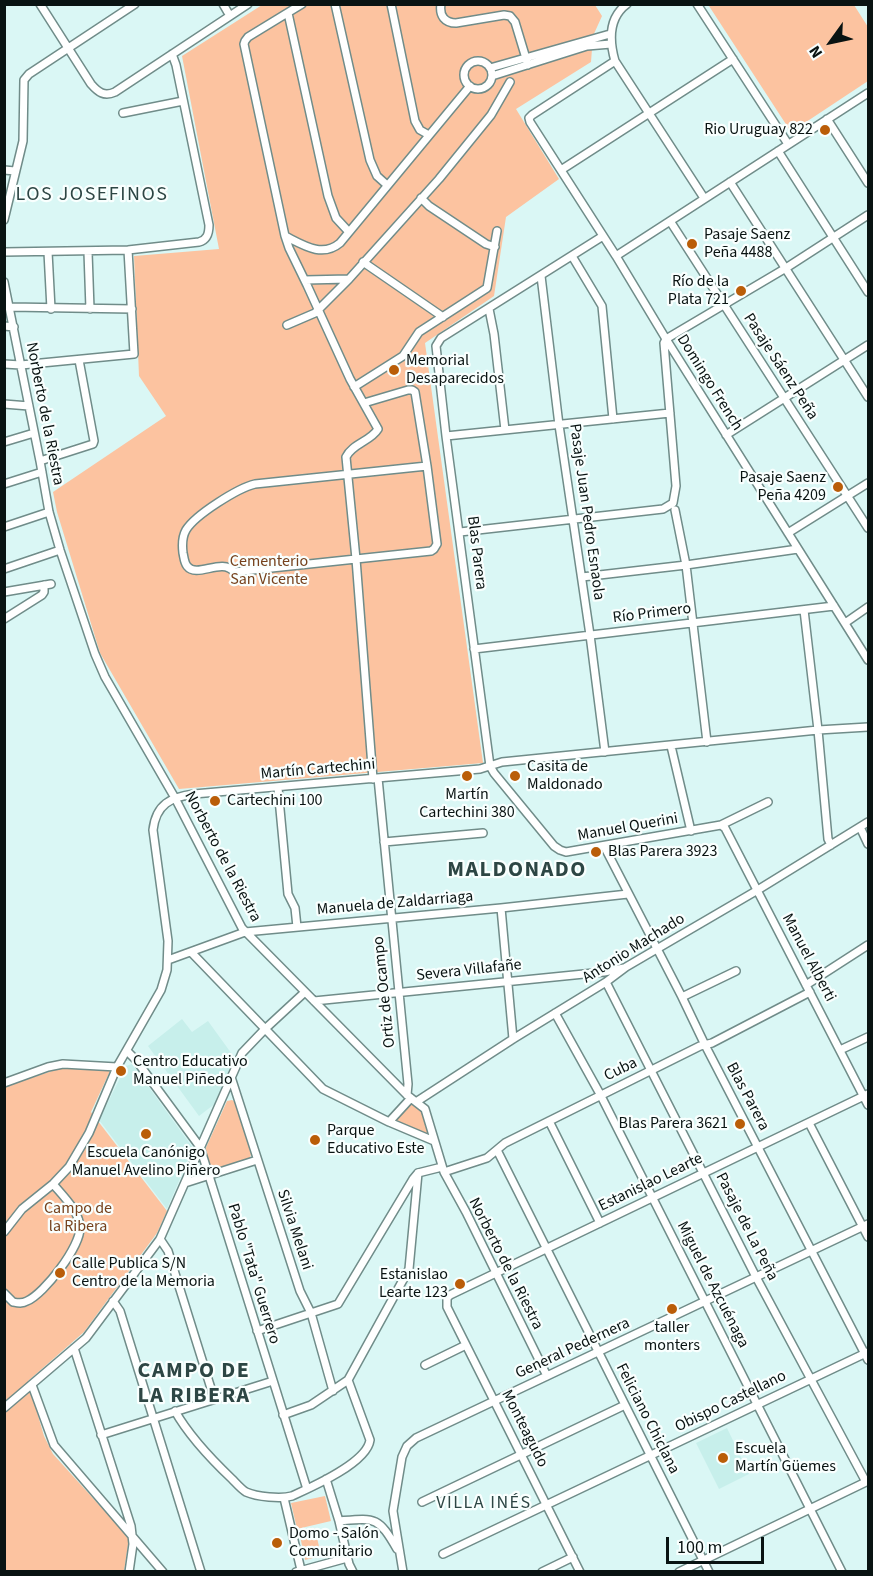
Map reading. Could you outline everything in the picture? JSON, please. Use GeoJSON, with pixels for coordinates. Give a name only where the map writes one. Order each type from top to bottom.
{"type":"FeatureCollection","features":[{"type":"Feature","properties":{"kind":"street"},"geometry":{"type":"LineString","coordinates":[[40,4],[96,89],[106,94],[115,92],[248,4]]}},
{"type":"Feature","properties":{"kind":"street"},"geometry":{"type":"LineString","coordinates":[[4,220],[24,131],[24,80],[29,74],[135,4]]}},
{"type":"Feature","properties":{"kind":"street"},"geometry":{"type":"LineString","coordinates":[[223,4],[230,16]]}},
{"type":"Feature","properties":{"kind":"street"},"geometry":{"type":"LineString","coordinates":[[302,4],[248,37],[244,44],[289,248],[354,387],[377,425],[378,431],[347,454],[347,475]]}},
{"type":"Feature","properties":{"kind":"street"},"geometry":{"type":"LineString","coordinates":[[335,4],[370,160],[377,176],[387,185]]}},
{"type":"Feature","properties":{"kind":"street"},"geometry":{"type":"LineString","coordinates":[[391,4],[415,121],[420,130],[429,135]]}},
{"type":"Feature","properties":{"kind":"street"},"geometry":{"type":"LineString","coordinates":[[441,4],[442,16],[450,23],[510,16],[516,24],[527,61]]}},
{"type":"Feature","properties":{"kind":"street"},"geometry":{"type":"LineString","coordinates":[[697,4],[788,144]]}},
{"type":"Feature","properties":{"kind":"street"},"geometry":{"type":"LineString","coordinates":[[625,6],[617,15],[610,34],[615,61],[704,198]]}},
{"type":"Feature","properties":{"kind":"street"},"geometry":{"type":"LineString","coordinates":[[288,13],[328,196],[339,222],[349,232]]}},
{"type":"Feature","properties":{"kind":"street"},"geometry":{"type":"LineString","coordinates":[[491,72],[610,34]]}},
{"type":"Feature","properties":{"kind":"street"},"geometry":{"type":"LineString","coordinates":[[527,61],[587,46],[611,44]]}},
{"type":"Feature","properties":{"kind":"street"},"geometry":{"type":"LineString","coordinates":[[4,252],[128,250],[203,241],[208,235],[208,225],[172,54]]}},
{"type":"Feature","properties":{"kind":"street"},"geometry":{"type":"LineString","coordinates":[[561,170],[733,59]]}},
{"type":"Feature","properties":{"kind":"street"},"geometry":{"type":"LineString","coordinates":[[478,61],[487,64],[491,72],[489,84],[477,89],[470,86],[464,73],[469,65],[478,61]]}},
{"type":"Feature","properties":{"kind":"street","name":"Domingo French"},"geometry":{"type":"LineString","coordinates":[[615,61],[532,115],[529,118],[530,122],[868,660]]}},
{"type":"Feature","properties":{"kind":"street"},"geometry":{"type":"LineString","coordinates":[[287,325],[311,315],[349,279],[422,198],[491,115],[510,82]]}},
{"type":"Feature","properties":{"kind":"street"},"geometry":{"type":"LineString","coordinates":[[285,236],[316,250],[335,246],[470,86]]}},
{"type":"Feature","properties":{"kind":"street"},"geometry":{"type":"LineString","coordinates":[[616,256],[868,93]]}},
{"type":"Feature","properties":{"kind":"street"},"geometry":{"type":"LineString","coordinates":[[123,113],[183,101]]}},
{"type":"Feature","properties":{"kind":"street"},"geometry":{"type":"LineString","coordinates":[[827,119],[868,183]]}},
{"type":"Feature","properties":{"kind":"street"},"geometry":{"type":"LineString","coordinates":[[778,150],[868,292]]}},
{"type":"Feature","properties":{"kind":"street"},"geometry":{"type":"LineString","coordinates":[[4,170],[15,171]]}},
{"type":"Feature","properties":{"kind":"street"},"geometry":{"type":"LineString","coordinates":[[730,182],[868,397]]}},
{"type":"Feature","properties":{"kind":"street"},"geometry":{"type":"LineString","coordinates":[[422,198],[429,206],[486,244],[495,247]]}},
{"type":"Feature","properties":{"kind":"street"},"geometry":{"type":"LineString","coordinates":[[707,742],[686,565],[674,506],[676,486],[664,343],[666,339],[868,215]]}},
{"type":"Feature","properties":{"kind":"street","name":"Pasaje Sáenz Peña"},"geometry":{"type":"LineString","coordinates":[[670,221],[868,528]]}},
{"type":"Feature","properties":{"kind":"street"},"geometry":{"type":"LineString","coordinates":[[354,387],[403,356],[416,335],[487,288],[497,231]]}},
{"type":"Feature","properties":{"kind":"street"},"geometry":{"type":"LineString","coordinates":[[505,430],[489,309],[603,236]]}},
{"type":"Feature","properties":{"kind":"street"},"geometry":{"type":"LineString","coordinates":[[4,364],[21,365],[134,354],[128,250]]}},
{"type":"Feature","properties":{"kind":"street"},"geometry":{"type":"LineString","coordinates":[[48,252],[51,309]]}},
{"type":"Feature","properties":{"kind":"street"},"geometry":{"type":"LineString","coordinates":[[88,252],[90,309]]}},
{"type":"Feature","properties":{"kind":"street"},"geometry":{"type":"LineString","coordinates":[[572,256],[602,306],[613,419]]}},
{"type":"Feature","properties":{"kind":"street"},"geometry":{"type":"LineString","coordinates":[[363,262],[442,317]]}},
{"type":"Feature","properties":{"kind":"street","name":"Pasaje Juan Pedro Esnaola"},"geometry":{"type":"LineString","coordinates":[[541,276],[604,752]]}},
{"type":"Feature","properties":{"kind":"street"},"geometry":{"type":"LineString","coordinates":[[305,280],[349,279]]}},
{"type":"Feature","properties":{"kind":"street","name":"Norberto de la Riestra"},"geometry":{"type":"LineString","coordinates":[[4,282],[49,512],[99,665],[175,798],[246,932],[424,1109],[443,1169],[547,1376]]}},
{"type":"Feature","properties":{"kind":"street"},"geometry":{"type":"LineString","coordinates":[[10,307],[132,309]]}},
{"type":"Feature","properties":{"kind":"street","name":"Blas Parera"},"geometry":{"type":"LineString","coordinates":[[489,309],[441,338],[436,350],[490,766]]}},
{"type":"Feature","properties":{"kind":"street"},"geometry":{"type":"LineString","coordinates":[[4,326],[14,327]]}},
{"type":"Feature","properties":{"kind":"street"},"geometry":{"type":"LineString","coordinates":[[726,435],[868,345]]}},
{"type":"Feature","properties":{"kind":"street"},"geometry":{"type":"LineString","coordinates":[[40,461],[93,444],[79,360]]}},
{"type":"Feature","properties":{"kind":"street"},"geometry":{"type":"LineString","coordinates":[[364,403],[408,390],[415,392],[428,466],[436,547],[431,551],[234,572],[224,566],[195,570],[188,568],[185,564],[182,546],[185,533],[191,523],[244,487],[428,466]]}},
{"type":"Feature","properties":{"kind":"street"},"geometry":{"type":"LineString","coordinates":[[4,404],[29,406]]}},
{"type":"Feature","properties":{"kind":"street"},"geometry":{"type":"LineString","coordinates":[[446,436],[669,412]]}},
{"type":"Feature","properties":{"kind":"street"},"geometry":{"type":"LineString","coordinates":[[4,442],[34,433]]}},
{"type":"Feature","properties":{"kind":"street"},"geometry":{"type":"LineString","coordinates":[[4,484],[42,472]]}},
{"type":"Feature","properties":{"kind":"street","name":"Ortiz de Ocampo"},"geometry":{"type":"LineString","coordinates":[[347,475],[376,779],[408,1084],[412,1098]]}},
{"type":"Feature","properties":{"kind":"street"},"geometry":{"type":"LineString","coordinates":[[788,533],[868,483]]}},
{"type":"Feature","properties":{"kind":"street"},"geometry":{"type":"LineString","coordinates":[[460,532],[674,506]]}},
{"type":"Feature","properties":{"kind":"street"},"geometry":{"type":"LineString","coordinates":[[4,527],[49,512]]}},
{"type":"Feature","properties":{"kind":"street"},"geometry":{"type":"LineString","coordinates":[[582,577],[798,549]]}},
{"type":"Feature","properties":{"kind":"street"},"geometry":{"type":"LineString","coordinates":[[4,569],[60,550]]}},
{"type":"Feature","properties":{"kind":"street"},"geometry":{"type":"LineString","coordinates":[[4,592],[47,585],[42,595],[4,619]]}},
{"type":"Feature","properties":{"kind":"street","name":"Río Primero"},"geometry":{"type":"LineString","coordinates":[[474,649],[834,606]]}},
{"type":"Feature","properties":{"kind":"street"},"geometry":{"type":"LineString","coordinates":[[845,623],[868,608]]}},
{"type":"Feature","properties":{"kind":"street"},"geometry":{"type":"LineString","coordinates":[[804,610],[828,839],[831,845]]}},
{"type":"Feature","properties":{"kind":"street","name":"Martín Cartechini"},"geometry":{"type":"LineString","coordinates":[[175,798],[194,794],[480,769],[502,762],[868,727]]}},
{"type":"Feature","properties":{"kind":"street"},"geometry":{"type":"LineString","coordinates":[[671,746],[691,831]]}},
{"type":"Feature","properties":{"kind":"street","name":"Manuel Querini"},"geometry":{"type":"LineString","coordinates":[[490,766],[554,846],[567,852],[721,825],[768,802]]}},
{"type":"Feature","properties":{"kind":"street"},"geometry":{"type":"LineString","coordinates":[[278,788],[288,894],[295,908],[297,927]]}},
{"type":"Feature","properties":{"kind":"street"},"geometry":{"type":"LineString","coordinates":[[4,1232],[22,1209],[53,1184],[69,1167],[89,1133],[117,1067],[161,990],[168,960],[168,941],[153,830],[159,810],[175,798]]}},
{"type":"Feature","properties":{"kind":"street","name":"Antonio Machado"},"geometry":{"type":"LineString","coordinates":[[389,1122],[412,1098],[513,1039],[606,982],[626,967],[868,822]]}},
{"type":"Feature","properties":{"kind":"street","name":"Manuel Alberti"},"geometry":{"type":"LineString","coordinates":[[721,825],[725,828],[756,891],[866,1095],[868,1105]]}},
{"type":"Feature","properties":{"kind":"street"},"geometry":{"type":"LineString","coordinates":[[860,827],[868,844]]}},
{"type":"Feature","properties":{"kind":"street"},"geometry":{"type":"LineString","coordinates":[[384,842],[483,833]]}},
{"type":"Feature","properties":{"kind":"street","name":"Blas Parera"},"geometry":{"type":"LineString","coordinates":[[604,846],[867,1355]]}},
{"type":"Feature","properties":{"kind":"street","name":"Manuela de Zaldarriaga"},"geometry":{"type":"LineString","coordinates":[[168,960],[246,932],[628,894]]}},
{"type":"Feature","properties":{"kind":"street"},"geometry":{"type":"LineString","coordinates":[[501,908],[513,1039]]}},
{"type":"Feature","properties":{"kind":"street","name":"Cuba"},"geometry":{"type":"LineString","coordinates":[[418,1173],[487,1158],[505,1143],[600,1094],[700,1046],[712,1043],[808,989],[868,945]]}},
{"type":"Feature","properties":{"kind":"street"},"geometry":{"type":"LineString","coordinates":[[191,952],[323,1089],[389,1122],[434,1141]]}},
{"type":"Feature","properties":{"kind":"street","name":"Severa Villafañe"},"geometry":{"type":"LineString","coordinates":[[314,1001],[604,972],[626,967]]}},
{"type":"Feature","properties":{"kind":"street"},"geometry":{"type":"LineString","coordinates":[[682,997],[736,971]]}},
{"type":"Feature","properties":{"kind":"street","name":"Pasaje de La Peña"},"geometry":{"type":"LineString","coordinates":[[606,982],[756,1277],[867,1481]]}},
{"type":"Feature","properties":{"kind":"street"},"geometry":{"type":"LineString","coordinates":[[4,1408],[86,1338],[160,1239],[242,1053],[305,992]]}},
{"type":"Feature","properties":{"kind":"street","name":"Miguel de Azcuénaga"},"geometry":{"type":"LineString","coordinates":[[555,1012],[600,1094],[842,1572]]}},
{"type":"Feature","properties":{"kind":"street"},"geometry":{"type":"LineString","coordinates":[[840,1050],[868,1037]]}},
{"type":"Feature","properties":{"kind":"street","name":"Pablo \"Tata\" Guerrero"},"geometry":{"type":"LineString","coordinates":[[127,1051],[200,1147],[307,1489]]}},
{"type":"Feature","properties":{"kind":"street"},"geometry":{"type":"LineString","coordinates":[[4,1083],[63,1064],[117,1067]]}},
{"type":"Feature","properties":{"kind":"street","name":"Silvia Melani"},"geometry":{"type":"LineString","coordinates":[[231,1077],[300,1291],[311,1313],[333,1391]]}},
{"type":"Feature","properties":{"kind":"street","name":"Estanislao Learte"},"geometry":{"type":"LineString","coordinates":[[447,1298],[450,1294],[866,1095]]}},
{"type":"Feature","properties":{"kind":"street"},"geometry":{"type":"LineString","coordinates":[[549,1121],[600,1223]]}},
{"type":"Feature","properties":{"kind":"street"},"geometry":{"type":"LineString","coordinates":[[809,1123],[866,1226],[868,1237]]}},
{"type":"Feature","properties":{"kind":"street","name":"Feliciano Chiclana"},"geometry":{"type":"LineString","coordinates":[[497,1150],[709,1572]]}},
{"type":"Feature","properties":{"kind":"street"},"geometry":{"type":"LineString","coordinates":[[185,1183],[257,1160]]}},
{"type":"Feature","properties":{"kind":"street"},"geometry":{"type":"LineString","coordinates":[[257,1330],[338,1304],[418,1173]]}},
{"type":"Feature","properties":{"kind":"street"},"geometry":{"type":"LineString","coordinates":[[283,1415],[306,1408],[348,1380],[409,1269],[418,1173]]}},
{"type":"Feature","properties":{"kind":"street"},"geometry":{"type":"LineString","coordinates":[[4,1293],[13,1302],[24,1303],[30,1300],[47,1284],[77,1243],[80,1232],[79,1220],[53,1184]]}},
{"type":"Feature","properties":{"kind":"street","name":"General Pedernera"},"geometry":{"type":"LineString","coordinates":[[403,1572],[393,1511],[404,1452],[416,1438],[866,1226]]}},
{"type":"Feature","properties":{"kind":"street"},"geometry":{"type":"LineString","coordinates":[[160,1239],[168,1251],[214,1398]]}},
{"type":"Feature","properties":{"kind":"street","name":"Monteagudo"},"geometry":{"type":"LineString","coordinates":[[447,1298],[447,1307],[580,1572]]}},
{"type":"Feature","properties":{"kind":"street"},"geometry":{"type":"LineString","coordinates":[[113,1301],[120,1311],[201,1572]]}},
{"type":"Feature","properties":{"kind":"street"},"geometry":{"type":"LineString","coordinates":[[426,1365],[466,1345]]}},
{"type":"Feature","properties":{"kind":"street"},"geometry":{"type":"LineString","coordinates":[[74,1348],[133,1535],[129,1572]]}},
{"type":"Feature","properties":{"kind":"street","name":"Obispo Castellano"},"geometry":{"type":"LineString","coordinates":[[443,1554],[811,1379],[867,1355]]}},
{"type":"Feature","properties":{"kind":"street"},"geometry":{"type":"LineString","coordinates":[[175,1411],[214,1462],[242,1489],[251,1493],[284,1498],[307,1489],[347,1467],[365,1452],[369,1445],[370,1440],[348,1380]]}},
{"type":"Feature","properties":{"kind":"street"},"geometry":{"type":"LineString","coordinates":[[101,1435],[273,1381]]}},
{"type":"Feature","properties":{"kind":"street"},"geometry":{"type":"LineString","coordinates":[[32,1385],[54,1445],[163,1572]]}},
{"type":"Feature","properties":{"kind":"street"},"geometry":{"type":"LineString","coordinates":[[422,1502],[626,1406]]}},
{"type":"Feature","properties":{"kind":"street"},"geometry":{"type":"LineString","coordinates":[[327,1479],[347,1558],[353,1572]]}},
{"type":"Feature","properties":{"kind":"street"},"geometry":{"type":"LineString","coordinates":[[679,1572],[867,1481]]}},
{"type":"Feature","properties":{"kind":"street"},"geometry":{"type":"LineString","coordinates":[[284,1498],[299,1571],[347,1558]]}},
{"type":"Feature","properties":{"kind":"street"},"geometry":{"type":"LineString","coordinates":[[114,1514],[120,1512],[124,1505]]}},
{"type":"Feature","properties":{"kind":"street"},"geometry":{"type":"LineString","coordinates":[[339,1521],[374,1520],[388,1533],[399,1554]]}},
{"type":"Feature","properties":{"kind":"street"},"geometry":{"type":"LineString","coordinates":[[542,1572],[573,1557]]}},
{"type":"Feature","properties":{"kind":"shaded area"},"geometry":{"type":"Polygon","coordinates":[[[182,1019],[192,1032],[208,1021],[234,1057],[216,1103],[199,1116],[148,1046],[182,1019]]]}},
{"type":"Feature","properties":{"kind":"shaded area","name":"Escuela Canónigo Manuel Avelino Piñero"},"geometry":{"type":"Polygon","coordinates":[[[132,1064],[193,1148],[167,1209],[99,1120],[126,1066],[132,1064]]]}},
{"type":"Feature","properties":{"kind":"shaded area","name":"Escuela Martín Güemes"},"geometry":{"type":"Polygon","coordinates":[[[727,1428],[749,1474],[719,1489],[696,1443],[727,1428]]]}},
{"type":"Feature","properties":{"kind":"green space"},"geometry":{"type":"Polygon","coordinates":[[[711,4],[854,5],[868,27],[868,81],[791,132],[709,6],[711,4]]]}},
{"type":"Feature","properties":{"kind":"green space","name":"Cementerio San Vicente"},"geometry":{"type":"Polygon","coordinates":[[[262,5],[595,5],[602,16],[593,36],[591,62],[516,109],[559,179],[506,217],[494,296],[425,343],[483,763],[179,789],[100,653],[57,512],[53,492],[166,416],[139,376],[134,256],[219,249],[182,56],[262,5]]]}},
{"type":"Feature","properties":{"kind":"green space","name":"Campo de la Ribera"},"geometry":{"type":"Polygon","coordinates":[[[61,1068],[111,1069],[91,1112],[167,1211],[157,1233],[84,1332],[28,1381],[44,1436],[53,1454],[129,1538],[124,1571],[5,1571],[4,1087],[61,1068]]]}},
{"type":"Feature","properties":{"kind":"green space"},"geometry":{"type":"Polygon","coordinates":[[[227,1101],[235,1102],[251,1154],[250,1158],[214,1169],[210,1168],[204,1152],[227,1101]]]}},
{"type":"Feature","properties":{"kind":"green space"},"geometry":{"type":"Polygon","coordinates":[[[412,1102],[422,1111],[431,1139],[392,1122],[412,1102]]]}},
{"type":"Feature","properties":{"kind":"green space"},"geometry":{"type":"Polygon","coordinates":[[[325,1496],[331,1521],[297,1529],[291,1503],[325,1496]]]}},
{"type":"Feature","properties":{"kind":"green space"},"geometry":{"type":"Polygon","coordinates":[[[315,1528],[321,1556],[305,1560],[299,1531],[315,1528]]]}},
{"type":"Feature","properties":{"kind":"place","name":"Rio Uruguay 822"},"geometry":{"type":"Point","coordinates":[825,130]}},
{"type":"Feature","properties":{"kind":"place","name":"Pasaje Saenz Peña 4488"},"geometry":{"type":"Point","coordinates":[692,244]}},
{"type":"Feature","properties":{"kind":"place","name":"Río de la Plata 721"},"geometry":{"type":"Point","coordinates":[741,291]}},
{"type":"Feature","properties":{"kind":"place","name":"Memorial Desaparecidos"},"geometry":{"type":"Point","coordinates":[394,370]}},
{"type":"Feature","properties":{"kind":"place","name":"Pasaje Saenz Peña 4209"},"geometry":{"type":"Point","coordinates":[838,487]}},
{"type":"Feature","properties":{"kind":"place","name":"Martín Cartechini 380"},"geometry":{"type":"Point","coordinates":[467,776]}},
{"type":"Feature","properties":{"kind":"place","name":"Casita de Maldonado"},"geometry":{"type":"Point","coordinates":[515,776]}},
{"type":"Feature","properties":{"kind":"place","name":"Cartechini 100"},"geometry":{"type":"Point","coordinates":[215,801]}},
{"type":"Feature","properties":{"kind":"place","name":"Blas Parera 3923"},"geometry":{"type":"Point","coordinates":[596,852]}},
{"type":"Feature","properties":{"kind":"place","name":"Centro Educativo Manuel Piñedo"},"geometry":{"type":"Point","coordinates":[121,1071]}},
{"type":"Feature","properties":{"kind":"place","name":"Blas Parera 3621"},"geometry":{"type":"Point","coordinates":[740,1124]}},
{"type":"Feature","properties":{"kind":"place","name":"Escuela Canónigo Manuel Avelino Piñero"},"geometry":{"type":"Point","coordinates":[146,1134]}},
{"type":"Feature","properties":{"kind":"place","name":"Parque Educativo Este"},"geometry":{"type":"Point","coordinates":[315,1140]}},
{"type":"Feature","properties":{"kind":"place","name":"Calle Publica S/N Centro de la Memoria"},"geometry":{"type":"Point","coordinates":[60,1273]}},
{"type":"Feature","properties":{"kind":"place","name":"Estanislao Learte 123"},"geometry":{"type":"Point","coordinates":[460,1284]}},
{"type":"Feature","properties":{"kind":"place","name":"taller monters"},"geometry":{"type":"Point","coordinates":[672,1309]}},
{"type":"Feature","properties":{"kind":"place","name":"Escuela Martín Güemes"},"geometry":{"type":"Point","coordinates":[723,1458]}},
{"type":"Feature","properties":{"kind":"place","name":"Domo - Salón Comunitario"},"geometry":{"type":"Point","coordinates":[277,1543]}},
{"type":"Feature","properties":{"kind":"district","name":"LOS JOSEFINOS"},"geometry":{"type":"Point","coordinates":[92,196]}},
{"type":"Feature","properties":{"kind":"district","name":"MALDONADO"},"geometry":{"type":"Point","coordinates":[517,871]}},
{"type":"Feature","properties":{"kind":"district","name":"CAMPO DE LA RIBERA"},"geometry":{"type":"Point","coordinates":[194,1384]}},
{"type":"Feature","properties":{"kind":"district","name":"VILLA INÉS"},"geometry":{"type":"Point","coordinates":[484,1504]}}]}
